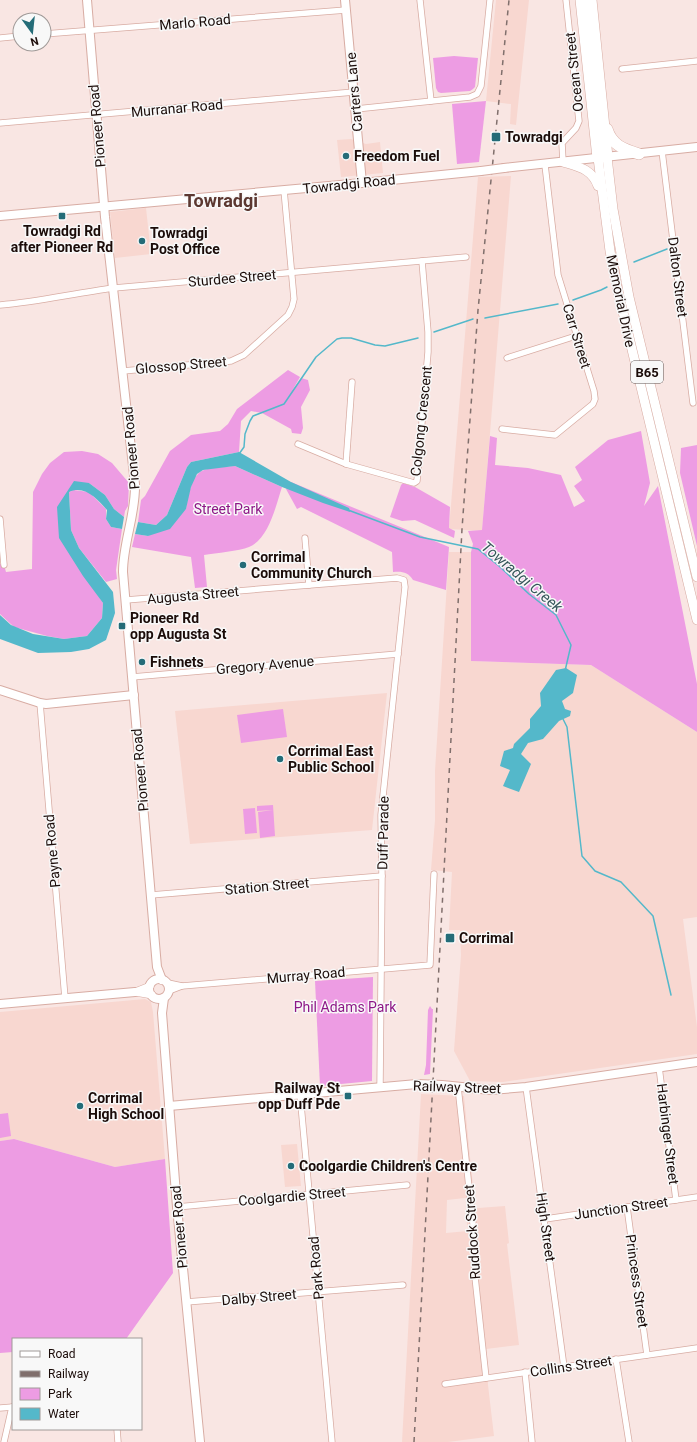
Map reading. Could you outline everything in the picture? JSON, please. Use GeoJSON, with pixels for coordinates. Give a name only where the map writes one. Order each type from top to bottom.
{"type":"FeatureCollection","features":[{"type":"Feature","properties":{"kind":"highway","name":"Memorial Drive"},"geometry":{"type":"LineString","coordinates":[[581,0],[603,158]]}},
{"type":"Feature","properties":{"kind":"highway","name":"Memorial Drive"},"geometry":{"type":"LineString","coordinates":[[591,0],[603,113],[603,158]]}},
{"type":"Feature","properties":{"kind":"highway"},"geometry":{"type":"LineString","coordinates":[[603,113],[608,132],[613,142],[623,149],[639,154]]}},
{"type":"Feature","properties":{"kind":"main road","name":"Pioneer Road"},"geometry":{"type":"LineString","coordinates":[[87,0],[104,207],[135,484],[135,499],[123,565],[162,1013],[177,1207],[200,1442]]}},
{"type":"Feature","properties":{"kind":"main road","name":"Carters Lane"},"geometry":{"type":"LineString","coordinates":[[345,0],[362,183]]}},
{"type":"Feature","properties":{"kind":"main road","name":"Towradgi Road"},"geometry":{"type":"LineString","coordinates":[[0,216],[362,183],[697,148]]}},
{"type":"Feature","properties":{"kind":"main road","name":"Memorial Drive"},"geometry":{"type":"LineString","coordinates":[[603,158],[603,204],[617,287],[697,620]]}},
{"type":"Feature","properties":{"kind":"main road","name":"Memorial Drive"},"geometry":{"type":"LineString","coordinates":[[603,158],[629,297],[697,577]]}},
{"type":"Feature","properties":{"kind":"main road"},"geometry":{"type":"LineString","coordinates":[[564,162],[586,169],[592,174],[597,181],[603,204]]}},
{"type":"Feature","properties":{"kind":"main road"},"geometry":{"type":"LineString","coordinates":[[0,690],[40,703],[76,702],[134,695]]}},
{"type":"Feature","properties":{"kind":"main road","name":"Murray Road"},"geometry":{"type":"LineString","coordinates":[[0,1004],[135,992]]}},
{"type":"Feature","properties":{"kind":"main road","name":"Railway Street"},"geometry":{"type":"LineString","coordinates":[[169,1106],[423,1084],[491,1090],[526,1087],[697,1062]]}},
{"type":"Feature","properties":{"kind":"street"},"geometry":{"type":"LineString","coordinates":[[420,0],[431,101]]}},
{"type":"Feature","properties":{"kind":"street"},"geometry":{"type":"LineString","coordinates":[[356,109],[470,97],[477,94],[481,89],[490,0]]}},
{"type":"Feature","properties":{"kind":"street","name":"Ocean Street"},"geometry":{"type":"LineString","coordinates":[[564,162],[562,143],[576,128],[579,121],[566,0]]}},
{"type":"Feature","properties":{"kind":"street","name":"Marlo Road"},"geometry":{"type":"LineString","coordinates":[[52,33],[346,10]]}},
{"type":"Feature","properties":{"kind":"street"},"geometry":{"type":"LineString","coordinates":[[0,38],[12,37]]}},
{"type":"Feature","properties":{"kind":"street"},"geometry":{"type":"LineString","coordinates":[[622,69],[697,61]]}},
{"type":"Feature","properties":{"kind":"street","name":"Murranar Road"},"geometry":{"type":"LineString","coordinates":[[0,123],[354,92]]}},
{"type":"Feature","properties":{"kind":"street","name":"Dalton Street"},"geometry":{"type":"LineString","coordinates":[[662,151],[693,403]]}},
{"type":"Feature","properties":{"kind":"street","name":"Carr Street"},"geometry":{"type":"LineString","coordinates":[[502,429],[555,435],[593,404],[595,399],[595,394],[558,275],[545,165]]}},
{"type":"Feature","properties":{"kind":"street","name":"Glossop Street"},"geometry":{"type":"LineString","coordinates":[[123,371],[226,362],[240,358],[285,318],[290,311],[294,299],[284,190]]}},
{"type":"Feature","properties":{"kind":"street","name":"Sturdee Street"},"geometry":{"type":"LineString","coordinates":[[0,305],[27,303],[114,288],[466,257]]}},
{"type":"Feature","properties":{"kind":"street","name":"Colgong Crescent"},"geometry":{"type":"LineString","coordinates":[[298,444],[346,464],[414,483],[417,481],[426,383],[428,332],[422,261]]}},
{"type":"Feature","properties":{"kind":"street"},"geometry":{"type":"LineString","coordinates":[[507,358],[576,336]]}},
{"type":"Feature","properties":{"kind":"street"},"geometry":{"type":"LineString","coordinates":[[346,464],[352,382]]}},
{"type":"Feature","properties":{"kind":"street"},"geometry":{"type":"LineString","coordinates":[[0,519],[4,565]]}},
{"type":"Feature","properties":{"kind":"street"},"geometry":{"type":"LineString","coordinates":[[305,538],[309,585]]}},
{"type":"Feature","properties":{"kind":"street","name":"Augusta Street"},"geometry":{"type":"LineString","coordinates":[[126,600],[397,578],[404,580]]}},
{"type":"Feature","properties":{"kind":"street","name":"Duff Parade"},"geometry":{"type":"LineString","coordinates":[[380,1087],[382,876],[381,815],[405,587],[404,580]]}},
{"type":"Feature","properties":{"kind":"street","name":"Gregory Avenue"},"geometry":{"type":"LineString","coordinates":[[132,676],[398,654]]}},
{"type":"Feature","properties":{"kind":"street","name":"Payne Road"},"geometry":{"type":"LineString","coordinates":[[40,703],[65,998]]}},
{"type":"Feature","properties":{"kind":"street","name":"Murray Road"},"geometry":{"type":"LineString","coordinates":[[135,992],[182,986],[430,965],[434,874]]}},
{"type":"Feature","properties":{"kind":"street","name":"Station Street"},"geometry":{"type":"LineString","coordinates":[[151,895],[382,876]]}},
{"type":"Feature","properties":{"kind":"street","name":"Harbinger Street"},"geometry":{"type":"LineString","coordinates":[[659,1068],[676,1200]]}},
{"type":"Feature","properties":{"kind":"street","name":"Ruddock Street"},"geometry":{"type":"LineString","coordinates":[[458,1086],[474,1233],[475,1277],[486,1378]]}},
{"type":"Feature","properties":{"kind":"street","name":"High Street"},"geometry":{"type":"LineString","coordinates":[[526,1087],[564,1367]]}},
{"type":"Feature","properties":{"kind":"street","name":"Park Road"},"geometry":{"type":"LineString","coordinates":[[300,1094],[332,1442]]}},
{"type":"Feature","properties":{"kind":"street","name":"Coolgardie Street"},"geometry":{"type":"LineString","coordinates":[[177,1207],[407,1185]]}},
{"type":"Feature","properties":{"kind":"street","name":"Junction Street"},"geometry":{"type":"LineString","coordinates":[[545,1219],[697,1197]]}},
{"type":"Feature","properties":{"kind":"street","name":"Princess Street"},"geometry":{"type":"LineString","coordinates":[[626,1207],[647,1355]]}},
{"type":"Feature","properties":{"kind":"street","name":"Dalby Street"},"geometry":{"type":"LineString","coordinates":[[186,1302],[403,1285]]}},
{"type":"Feature","properties":{"kind":"street","name":"Collins Street"},"geometry":{"type":"LineString","coordinates":[[445,1384],[697,1348]]}},
{"type":"Feature","properties":{"kind":"street"},"geometry":{"type":"LineString","coordinates":[[616,1359],[629,1442]]}},
{"type":"Feature","properties":{"kind":"street"},"geometry":{"type":"LineString","coordinates":[[525,1372],[532,1442]]}},
{"type":"Feature","properties":{"kind":"street"},"geometry":{"type":"LineString","coordinates":[[0,1408],[12,1407],[4,1442]]}},
{"type":"Feature","properties":{"kind":"street"},"geometry":{"type":"LineString","coordinates":[[117,1430],[118,1442]]}},
{"type":"Feature","properties":{"kind":"shaded area"},"geometry":{"type":"Polygon","coordinates":[[[496,0],[529,0],[516,125],[510,124],[511,104],[486,101],[496,0]]]}},
{"type":"Feature","properties":{"kind":"shaded area"},"geometry":{"type":"Polygon","coordinates":[[[351,139],[366,144],[380,142],[383,173],[341,177],[337,140],[351,139]]]}},
{"type":"Feature","properties":{"kind":"shaded area"},"geometry":{"type":"Polygon","coordinates":[[[511,176],[482,531],[449,529],[478,177],[511,176]]]}},
{"type":"Feature","properties":{"kind":"shaded area"},"geometry":{"type":"Polygon","coordinates":[[[146,208],[151,254],[115,258],[110,212],[146,208]]]}},
{"type":"Feature","properties":{"kind":"shaded area"},"geometry":{"type":"Polygon","coordinates":[[[449,552],[471,552],[471,661],[591,665],[697,732],[697,917],[683,919],[697,1027],[697,1054],[503,1082],[470,1081],[454,1051],[461,955],[460,930],[449,930],[452,872],[431,870],[435,820],[435,771],[449,552]]]}},
{"type":"Feature","properties":{"kind":"shaded area","name":"Corrimal East Public School"},"geometry":{"type":"Polygon","coordinates":[[[387,693],[372,830],[190,844],[175,711],[387,693]]]}},
{"type":"Feature","properties":{"kind":"shaded area","name":"Corrimal High School"},"geometry":{"type":"Polygon","coordinates":[[[145,999],[151,1002],[153,1012],[165,1159],[115,1167],[14,1139],[0,1141],[0,1012],[145,999]]]}},
{"type":"Feature","properties":{"kind":"shaded area"},"geometry":{"type":"Polygon","coordinates":[[[421,1094],[464,1096],[474,1197],[447,1200],[446,1233],[468,1231],[465,1209],[505,1206],[509,1243],[507,1244],[519,1345],[486,1349],[488,1385],[494,1436],[448,1442],[402,1442],[421,1094]]]}},
{"type":"Feature","properties":{"kind":"shaded area","name":"Coolgardie Children's Centre"},"geometry":{"type":"Polygon","coordinates":[[[297,1144],[301,1186],[285,1187],[281,1145],[297,1144]]]}},
{"type":"Feature","properties":{"kind":"green space"},"geometry":{"type":"Polygon","coordinates":[[[454,56],[478,58],[475,87],[470,91],[438,92],[436,88],[433,58],[454,56]]]}},
{"type":"Feature","properties":{"kind":"green space"},"geometry":{"type":"Polygon","coordinates":[[[486,101],[479,162],[457,164],[452,104],[486,101]]]}},
{"type":"Feature","properties":{"kind":"green space"},"geometry":{"type":"Polygon","coordinates":[[[288,370],[300,377],[292,391],[301,378],[308,380],[310,390],[301,407],[303,428],[301,434],[292,433],[291,429],[262,413],[251,411],[241,421],[239,452],[191,462],[187,467],[167,515],[156,525],[138,522],[141,500],[145,496],[170,451],[191,435],[220,431],[228,424],[237,409],[288,370]]]}},
{"type":"Feature","properties":{"kind":"green space"},"geometry":{"type":"Polygon","coordinates":[[[641,431],[650,483],[644,506],[658,486],[697,684],[697,732],[591,665],[471,661],[471,552],[473,544],[468,531],[482,530],[490,436],[497,438],[495,465],[528,468],[561,475],[574,507],[585,501],[574,486],[582,480],[575,467],[608,440],[641,431]]]}},
{"type":"Feature","properties":{"kind":"green space"},"geometry":{"type":"Polygon","coordinates":[[[697,445],[697,546],[680,473],[681,448],[697,445]]]}},
{"type":"Feature","properties":{"kind":"green space"},"geometry":{"type":"Polygon","coordinates":[[[82,451],[98,454],[112,463],[129,483],[128,506],[124,517],[114,509],[105,495],[89,483],[67,493],[72,557],[103,603],[102,618],[87,636],[64,639],[14,627],[0,614],[0,564],[4,565],[6,572],[32,569],[33,492],[42,474],[50,463],[64,452],[82,451]]]}},
{"type":"Feature","properties":{"kind":"green space","name":"Street Park"},"geometry":{"type":"Polygon","coordinates":[[[235,466],[282,487],[271,521],[262,537],[256,543],[239,550],[204,555],[207,587],[195,588],[191,557],[132,547],[135,534],[148,536],[186,509],[193,481],[200,472],[211,468],[235,466]]]}},
{"type":"Feature","properties":{"kind":"green space"},"geometry":{"type":"Polygon","coordinates":[[[291,482],[449,547],[446,590],[413,580],[409,575],[404,573],[393,572],[392,552],[301,507],[297,509],[286,489],[291,482]]]}},
{"type":"Feature","properties":{"kind":"green space"},"geometry":{"type":"Polygon","coordinates":[[[403,483],[415,487],[450,507],[449,528],[455,531],[454,538],[415,520],[402,521],[390,517],[403,483]]]}},
{"type":"Feature","properties":{"kind":"green space"},"geometry":{"type":"Polygon","coordinates":[[[74,490],[89,492],[106,509],[106,519],[111,527],[122,529],[116,570],[117,579],[106,582],[79,548],[71,530],[69,492],[74,490]]]}},
{"type":"Feature","properties":{"kind":"green space"},"geometry":{"type":"Polygon","coordinates":[[[283,709],[287,737],[241,743],[237,715],[283,709]]]}},
{"type":"Feature","properties":{"kind":"green space"},"geometry":{"type":"Polygon","coordinates":[[[273,805],[275,836],[260,838],[258,812],[273,810],[257,811],[257,806],[273,805]]]}},
{"type":"Feature","properties":{"kind":"green space"},"geometry":{"type":"Polygon","coordinates":[[[255,808],[257,833],[245,834],[243,809],[255,808]]]}},
{"type":"Feature","properties":{"kind":"green space","name":"Phil Adams Park"},"geometry":{"type":"Polygon","coordinates":[[[373,977],[372,1081],[320,1086],[315,981],[373,977]]]}},
{"type":"Feature","properties":{"kind":"green space"},"geometry":{"type":"Polygon","coordinates":[[[430,1006],[433,1009],[430,1074],[424,1075],[426,1065],[428,1010],[430,1006]]]}},
{"type":"Feature","properties":{"kind":"green space"},"geometry":{"type":"Polygon","coordinates":[[[8,1113],[11,1136],[0,1138],[0,1114],[8,1113]]]}},
{"type":"Feature","properties":{"kind":"green space"},"geometry":{"type":"Polygon","coordinates":[[[14,1139],[115,1167],[165,1159],[173,1273],[127,1338],[12,1338],[12,1352],[0,1353],[0,1141],[14,1139]]]}},
{"type":"Feature","properties":{"kind":"water"},"geometry":{"type":"Polygon","coordinates":[[[239,452],[291,482],[349,508],[350,512],[282,487],[235,466],[203,470],[197,474],[191,487],[186,509],[170,529],[148,536],[135,534],[138,522],[156,525],[167,515],[187,467],[191,462],[239,452]]]}},
{"type":"Feature","properties":{"kind":"water"},"geometry":{"type":"Polygon","coordinates":[[[74,481],[89,483],[105,495],[114,509],[124,517],[122,529],[111,527],[106,519],[107,510],[95,498],[80,490],[69,492],[71,530],[79,548],[113,592],[115,613],[106,640],[89,649],[71,652],[38,653],[0,639],[0,615],[11,625],[33,634],[64,639],[87,636],[102,618],[103,603],[83,576],[59,538],[57,507],[74,481]]]}},
{"type":"Feature","properties":{"kind":"water"},"geometry":{"type":"Polygon","coordinates":[[[566,668],[577,675],[573,693],[562,701],[565,709],[571,711],[570,716],[559,721],[543,739],[528,743],[521,754],[531,764],[519,792],[503,786],[510,770],[500,766],[504,751],[513,748],[514,744],[530,728],[530,719],[541,706],[540,693],[556,670],[566,668]]]}},
{"type":"Feature","properties":{"kind":"waterway"},"geometry":{"type":"LineString","coordinates":[[634,262],[667,249]]}},
{"type":"Feature","properties":{"kind":"waterway"},"geometry":{"type":"LineString","coordinates":[[573,300],[607,287]]}},
{"type":"Feature","properties":{"kind":"waterway"},"geometry":{"type":"LineString","coordinates":[[485,318],[558,304]]}},
{"type":"Feature","properties":{"kind":"waterway"},"geometry":{"type":"LineString","coordinates":[[434,332],[473,319]]}},
{"type":"Feature","properties":{"kind":"waterway"},"geometry":{"type":"LineString","coordinates":[[239,454],[244,447],[245,434],[253,416],[284,404],[316,357],[337,339],[351,338],[375,345],[385,346],[418,338]]}},
{"type":"Feature","properties":{"kind":"waterway","name":"Towradgi Creek"},"geometry":{"type":"LineString","coordinates":[[348,510],[420,537],[478,549],[529,594],[556,615],[571,645],[565,671]]}},
{"type":"Feature","properties":{"kind":"waterway","name":"Towradgi Creek"},"geometry":{"type":"LineString","coordinates":[[563,719],[567,727],[582,856],[595,871],[621,882],[653,916],[671,995]]}},
{"type":"Feature","properties":{"kind":"railway"},"geometry":{"type":"LineString","coordinates":[[414,1442],[462,529],[478,310],[509,0]]}},
{"type":"Feature","properties":{"kind":"place","name":"Towradgi"},"geometry":{"type":"Point","coordinates":[496,137]}},
{"type":"Feature","properties":{"kind":"place","name":"Freedom Fuel"},"geometry":{"type":"Point","coordinates":[346,156]}},
{"type":"Feature","properties":{"kind":"place","name":"Towradgi Rd after Pioneer Rd"},"geometry":{"type":"Point","coordinates":[62,216]}},
{"type":"Feature","properties":{"kind":"place","name":"Towradgi Post Office"},"geometry":{"type":"Point","coordinates":[142,241]}},
{"type":"Feature","properties":{"kind":"place","name":"Corrimal Community Church"},"geometry":{"type":"Point","coordinates":[243,565]}},
{"type":"Feature","properties":{"kind":"place","name":"Pioneer Rd opp Augusta St"},"geometry":{"type":"Point","coordinates":[122,626]}},
{"type":"Feature","properties":{"kind":"place","name":"Fishnets"},"geometry":{"type":"Point","coordinates":[142,662]}},
{"type":"Feature","properties":{"kind":"place","name":"Corrimal East Public School"},"geometry":{"type":"Point","coordinates":[280,759]}},
{"type":"Feature","properties":{"kind":"place","name":"Corrimal"},"geometry":{"type":"Point","coordinates":[450,938]}},
{"type":"Feature","properties":{"kind":"place","name":"Railway St opp Duff Pde"},"geometry":{"type":"Point","coordinates":[348,1096]}},
{"type":"Feature","properties":{"kind":"place","name":"Corrimal High School"},"geometry":{"type":"Point","coordinates":[80,1106]}},
{"type":"Feature","properties":{"kind":"place","name":"Coolgardie Children's Centre"},"geometry":{"type":"Point","coordinates":[291,1166]}},
{"type":"Feature","properties":{"kind":"district","name":"Towradgi"},"geometry":{"type":"Point","coordinates":[221,201]}}]}
